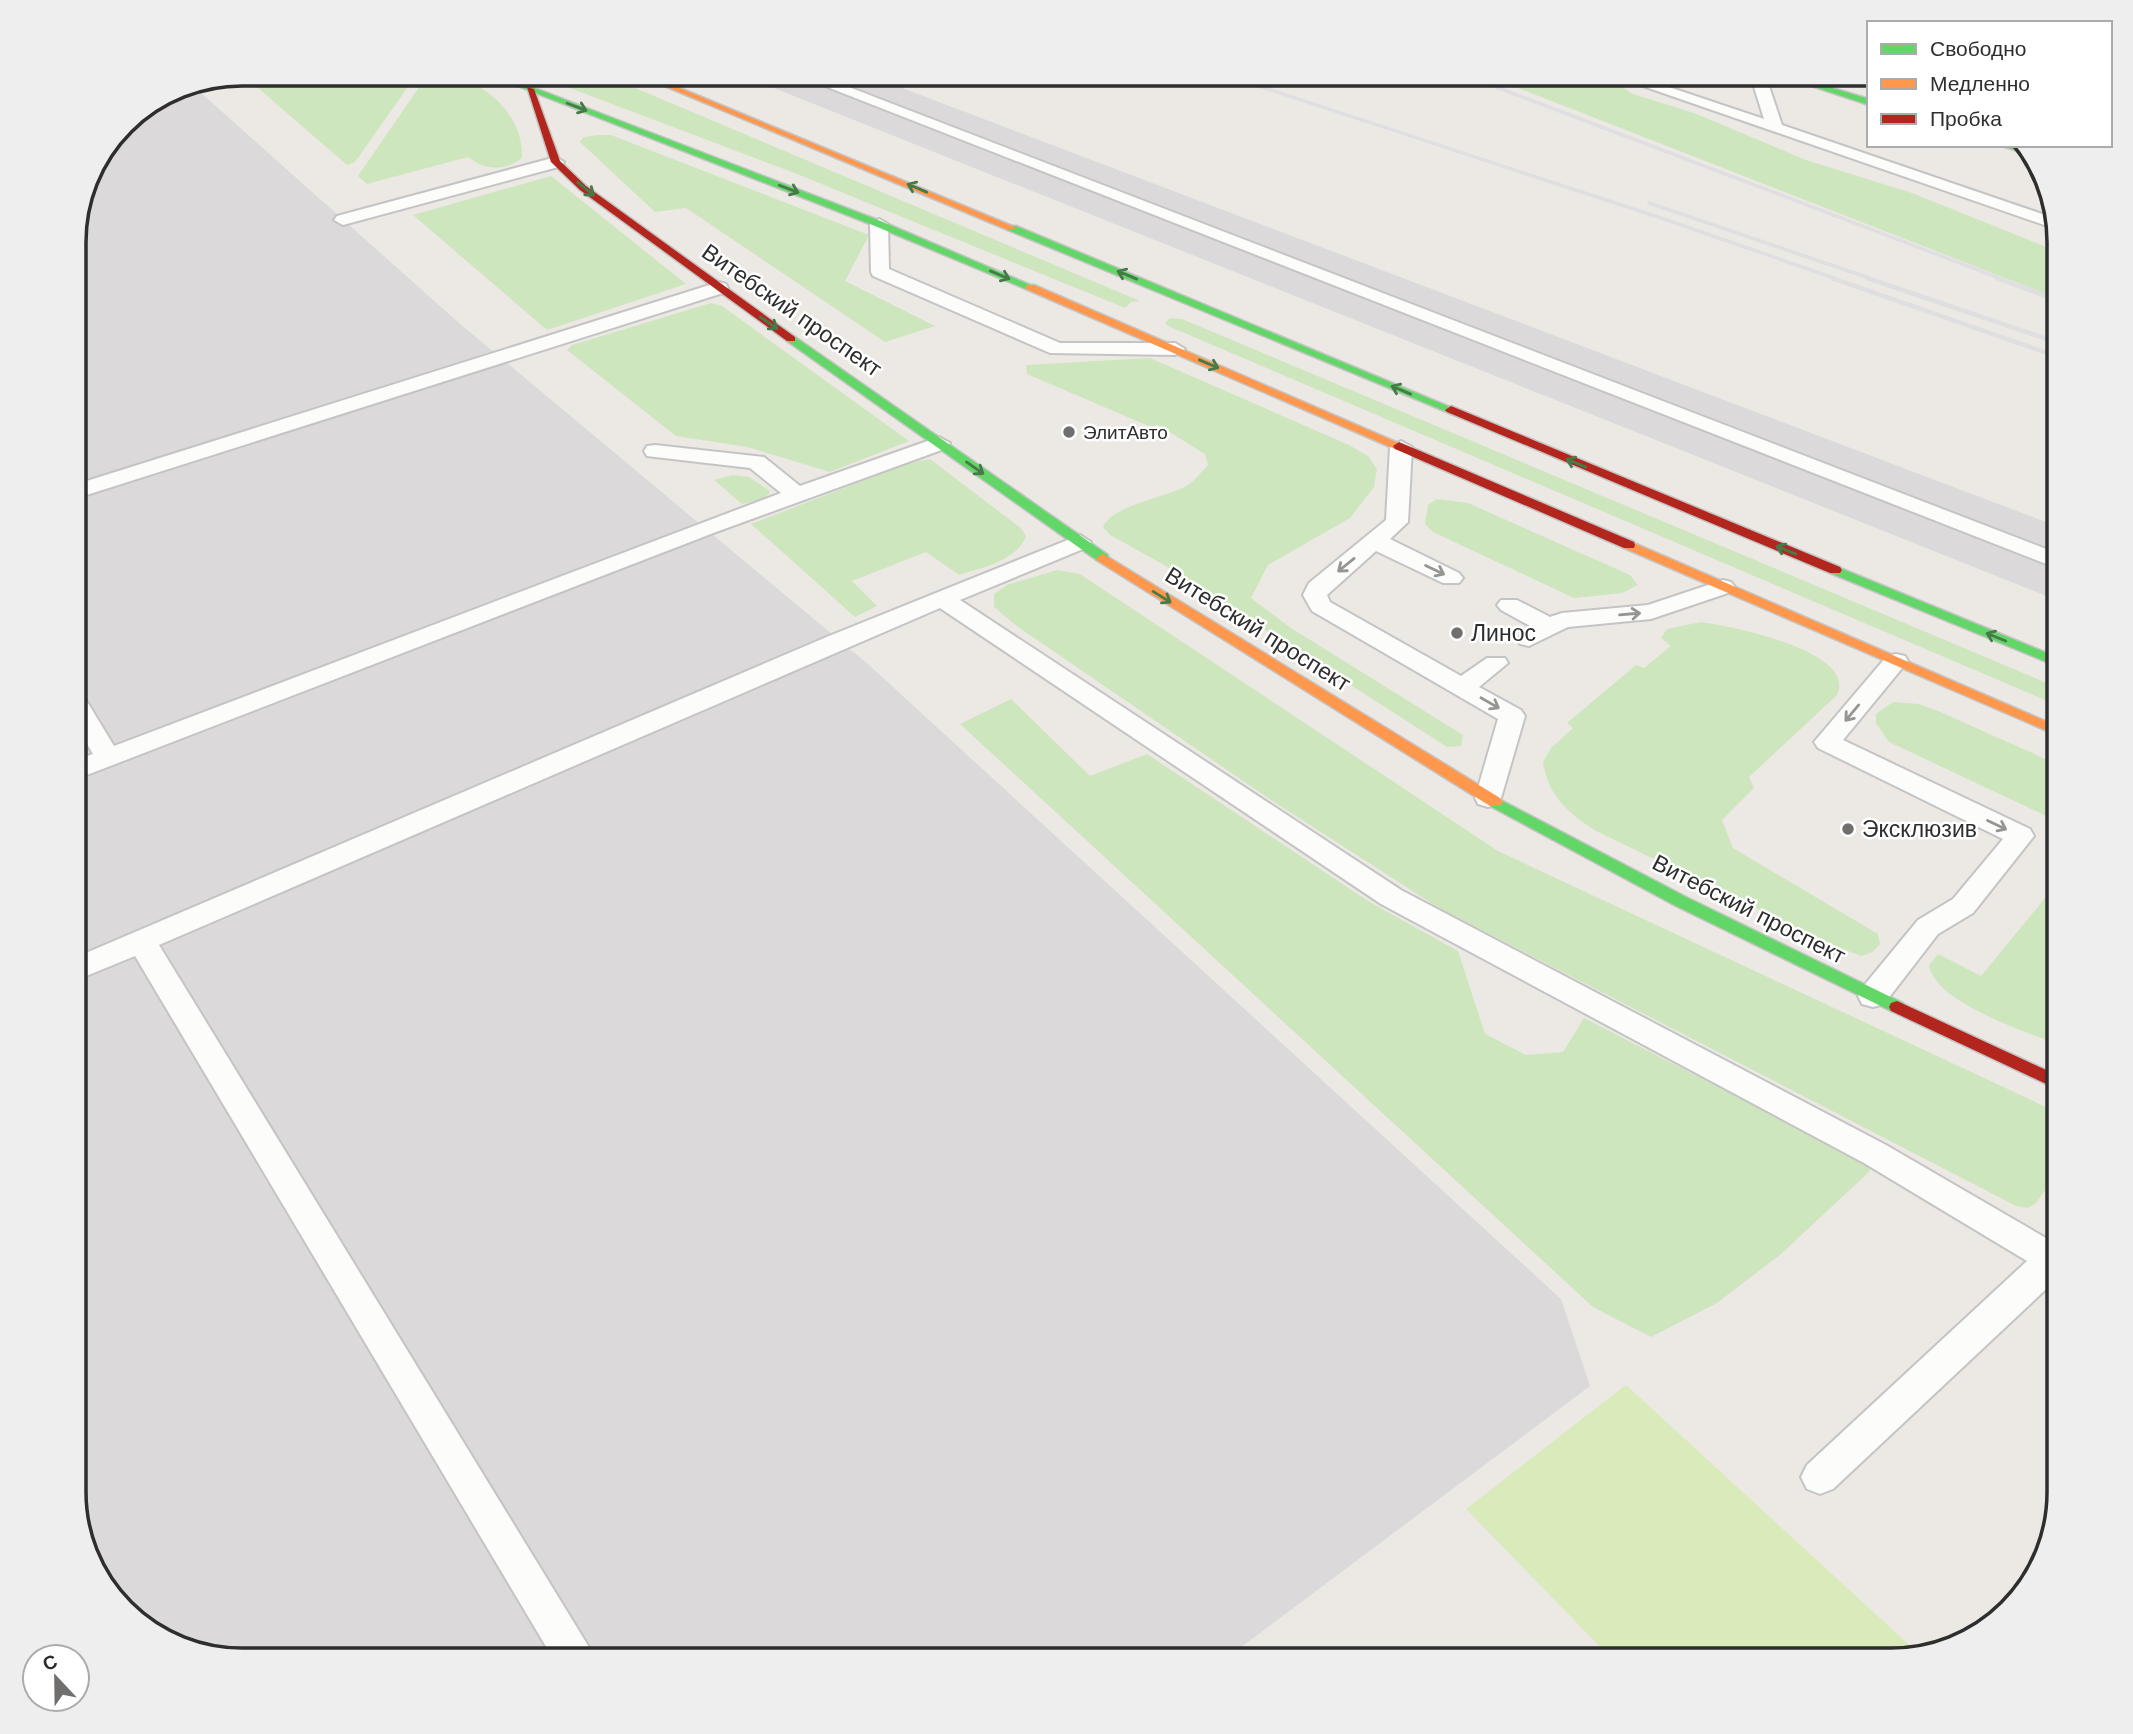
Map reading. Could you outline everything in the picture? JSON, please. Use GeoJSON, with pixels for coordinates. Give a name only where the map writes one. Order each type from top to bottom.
{"type":"FeatureCollection","features":[{"type":"Feature","properties":{"kind":"main road"},"geometry":{"type":"LineString","coordinates":[[522,86],[1140,325],[1175,349],[2047,726]]}},
{"type":"Feature","properties":{"kind":"main road"},"geometry":{"type":"LineString","coordinates":[[669,86],[2047,658]]}},
{"type":"Feature","properties":{"kind":"main road"},"geometry":{"type":"LineString","coordinates":[[1818,86],[1867,101]]}},
{"type":"Feature","properties":{"kind":"main road","name":"Витебский проспект"},"geometry":{"type":"LineString","coordinates":[[530,89],[556,162],[583,188],[719,288],[1130,577],[1488,798],[1682,902],[1873,996],[2047,1077]]}},
{"type":"Feature","properties":{"kind":"main road"},"geometry":{"type":"LineString","coordinates":[[1158,308],[1190,302]]}},
{"type":"Feature","properties":{"kind":"lane"},"geometry":{"type":"LineString","coordinates":[[833,86],[2047,557]]}},
{"type":"Feature","properties":{"kind":"lane"},"geometry":{"type":"LineString","coordinates":[[1651,86],[2045,221]]}},
{"type":"Feature","properties":{"kind":"lane"},"geometry":{"type":"LineString","coordinates":[[1762,86],[1775,128]]}},
{"type":"Feature","properties":{"kind":"lane"},"geometry":{"type":"LineString","coordinates":[[343,220],[556,162]]}},
{"type":"Feature","properties":{"kind":"lane"},"geometry":{"type":"LineString","coordinates":[[879,224],[880,272],[1057,349],[1175,349]]}},
{"type":"Feature","properties":{"kind":"lane"},"geometry":{"type":"LineString","coordinates":[[86,488],[719,288]]}},
{"type":"Feature","properties":{"kind":"lane"},"geometry":{"type":"LineString","coordinates":[[86,766],[939,443]]}},
{"type":"Feature","properties":{"kind":"lane"},"geometry":{"type":"LineString","coordinates":[[1401,447],[1397,522],[1317,588],[1315,596],[1320,606],[1512,716],[1488,798]]}},
{"type":"Feature","properties":{"kind":"lane"},"geometry":{"type":"LineString","coordinates":[[655,451],[756,462],[797,495]]}},
{"type":"Feature","properties":{"kind":"lane"},"geometry":{"type":"LineString","coordinates":[[1375,541],[1451,578]]}},
{"type":"Feature","properties":{"kind":"lane"},"geometry":{"type":"LineString","coordinates":[[86,965],[825,646],[1080,542]]}},
{"type":"Feature","properties":{"kind":"lane"},"geometry":{"type":"LineString","coordinates":[[1508,605],[1540,633],[1562,620],[1650,612],[1723,587]]}},
{"type":"Feature","properties":{"kind":"lane"},"geometry":{"type":"LineString","coordinates":[[943,599],[1391,897],[1875,1154],[2047,1252]]}},
{"type":"Feature","properties":{"kind":"lane"},"geometry":{"type":"LineString","coordinates":[[1873,996],[1928,927],[1963,906],[2020,836],[1827,742],[1896,661]]}},
{"type":"Feature","properties":{"kind":"lane"},"geometry":{"type":"LineString","coordinates":[[1462,687],[1496,663]]}},
{"type":"Feature","properties":{"kind":"lane"},"geometry":{"type":"LineString","coordinates":[[86,721],[108,758]]}},
{"type":"Feature","properties":{"kind":"lane"},"geometry":{"type":"LineString","coordinates":[[141,941],[570,1648]]}},
{"type":"Feature","properties":{"kind":"lane"},"geometry":{"type":"LineString","coordinates":[[1820,1477],[2047,1268]]}},
{"type":"Feature","properties":{"kind":"shaded area"},"geometry":{"type":"Polygon","coordinates":[[[769,86],[897,86],[2047,522],[2047,596],[769,86]]]}},
{"type":"Feature","properties":{"kind":"shaded area"},"geometry":{"type":"Polygon","coordinates":[[[200,92],[459,323],[869,665],[1561,1299],[1590,1386],[1240,1648],[232,1648],[202,1643],[182,1636],[147,1616],[118,1587],[102,1561],[91,1532],[86,1502],[86,232],[91,202],[98,182],[112,155],[125,139],[155,112],[200,92]]]}},
{"type":"Feature","properties":{"kind":"green space"},"geometry":{"type":"Polygon","coordinates":[[[256,86],[409,86],[355,162],[347,165],[256,86]]]}},
{"type":"Feature","properties":{"kind":"green space"},"geometry":{"type":"Polygon","coordinates":[[[420,86],[482,88],[507,111],[521,141],[522,158],[508,166],[488,167],[468,157],[367,184],[358,176],[420,86]]]}},
{"type":"Feature","properties":{"kind":"green space"},"geometry":{"type":"Polygon","coordinates":[[[565,86],[630,86],[1140,301],[1131,302],[1125,308],[797,174],[565,86]]]}},
{"type":"Feature","properties":{"kind":"green space"},"geometry":{"type":"Polygon","coordinates":[[[1513,86],[1620,86],[1633,94],[1694,113],[1806,160],[1912,193],[2047,247],[2047,294],[1513,86]]]}},
{"type":"Feature","properties":{"kind":"green space"},"geometry":{"type":"Polygon","coordinates":[[[611,135],[869,235],[845,281],[935,326],[885,342],[686,208],[655,212],[580,142],[584,137],[611,135]]]}},
{"type":"Feature","properties":{"kind":"green space"},"geometry":{"type":"Polygon","coordinates":[[[551,176],[686,284],[547,330],[413,215],[551,176]]]}},
{"type":"Feature","properties":{"kind":"green space"},"geometry":{"type":"Polygon","coordinates":[[[711,303],[722,306],[909,441],[830,472],[747,447],[676,436],[567,350],[572,345],[711,303]]]}},
{"type":"Feature","properties":{"kind":"green space"},"geometry":{"type":"Polygon","coordinates":[[[1170,318],[1182,319],[2047,683],[2047,701],[1168,326],[1165,323],[1170,318]]]}},
{"type":"Feature","properties":{"kind":"green space"},"geometry":{"type":"Polygon","coordinates":[[[1150,358],[1349,445],[1368,456],[1377,469],[1374,487],[1350,518],[1268,565],[1251,598],[1291,628],[1463,735],[1461,746],[1447,747],[1166,566],[1110,535],[1103,527],[1109,519],[1129,507],[1191,483],[1208,465],[1205,454],[1158,425],[1151,427],[1027,374],[1026,365],[1150,358]]]}},
{"type":"Feature","properties":{"kind":"green space"},"geometry":{"type":"Polygon","coordinates":[[[930,459],[1022,529],[1026,537],[1014,552],[988,566],[959,575],[926,552],[852,581],[877,606],[855,617],[751,524],[906,464],[930,459]]]}},
{"type":"Feature","properties":{"kind":"green space"},"geometry":{"type":"Polygon","coordinates":[[[733,475],[749,477],[770,491],[766,498],[742,504],[714,480],[733,475]]]}},
{"type":"Feature","properties":{"kind":"green space"},"geometry":{"type":"Polygon","coordinates":[[[1437,499],[1468,503],[1630,575],[1638,585],[1622,593],[1574,598],[1433,532],[1425,524],[1428,505],[1437,499]]]}},
{"type":"Feature","properties":{"kind":"green space"},"geometry":{"type":"Polygon","coordinates":[[[1057,570],[1080,574],[1498,851],[2047,1107],[2047,1187],[2036,1203],[2028,1208],[2016,1206],[1439,908],[1271,800],[1018,627],[994,607],[994,594],[1007,585],[1057,570]]]}},
{"type":"Feature","properties":{"kind":"green space"},"geometry":{"type":"Polygon","coordinates":[[[1701,622],[1762,635],[1788,644],[1829,666],[1838,679],[1837,695],[1749,777],[1754,788],[1722,820],[1733,848],[1878,934],[1880,944],[1873,952],[1861,956],[1830,944],[1596,831],[1561,803],[1550,785],[1543,762],[1551,748],[1573,728],[1567,723],[1636,665],[1644,668],[1671,646],[1661,638],[1667,629],[1701,622]]]}},
{"type":"Feature","properties":{"kind":"green space"},"geometry":{"type":"Polygon","coordinates":[[[1011,699],[1090,776],[1147,754],[1368,901],[1458,951],[1485,1034],[1526,1055],[1563,1052],[1584,1018],[1871,1165],[1869,1172],[1781,1254],[1717,1303],[1651,1337],[1593,1307],[960,724],[1011,699]]]}},
{"type":"Feature","properties":{"kind":"green space"},"geometry":{"type":"Polygon","coordinates":[[[1893,702],[1919,704],[2047,760],[2047,816],[1889,742],[1876,723],[1876,714],[1893,702]]]}},
{"type":"Feature","properties":{"kind":"green space"},"geometry":{"type":"Polygon","coordinates":[[[2047,896],[2047,1040],[1965,1004],[1935,979],[1929,965],[1938,954],[1981,976],[2047,896]]]}},
{"type":"Feature","properties":{"kind":"green space"},"geometry":{"type":"Polygon","coordinates":[[[1626,1385],[1911,1647],[1601,1648],[1466,1509],[1626,1385]]]}},
{"type":"Feature","properties":{"kind":"railway"},"geometry":{"type":"LineString","coordinates":[[1259,86],[1661,218],[1837,279]]}},
{"type":"Feature","properties":{"kind":"railway"},"geometry":{"type":"LineString","coordinates":[[1494,86],[2002,279]]}},
{"type":"Feature","properties":{"kind":"railway"},"geometry":{"type":"LineString","coordinates":[[1649,203],[1872,279]]}},
{"type":"Feature","properties":{"kind":"railway"},"geometry":{"type":"LineString","coordinates":[[1832,278],[2047,353]]}},
{"type":"Feature","properties":{"kind":"railway"},"geometry":{"type":"LineString","coordinates":[[1867,278],[2047,339]]}},
{"type":"Feature","properties":{"kind":"railway"},"geometry":{"type":"LineString","coordinates":[[1997,278],[2047,297]]}},
{"type":"Feature","properties":{"kind":"traffic: fast"},"geometry":{"type":"LineString","coordinates":[[522,86],[879,224],[1030,287]]}},
{"type":"Feature","properties":{"kind":"traffic: fast"},"geometry":{"type":"LineString","coordinates":[[1818,86],[1867,101]]}},
{"type":"Feature","properties":{"kind":"traffic: fast"},"geometry":{"type":"LineString","coordinates":[[2010,147],[2017,149]]}},
{"type":"Feature","properties":{"kind":"traffic: fast"},"geometry":{"type":"LineString","coordinates":[[1012,228],[1451,410]]}},
{"type":"Feature","properties":{"kind":"traffic: fast"},"geometry":{"type":"LineString","coordinates":[[791,339],[1103,558]]}},
{"type":"Feature","properties":{"kind":"traffic: fast"},"geometry":{"type":"LineString","coordinates":[[1835,570],[2047,658]]}},
{"type":"Feature","properties":{"kind":"traffic: fast"},"geometry":{"type":"LineString","coordinates":[[1495,802],[1682,902],[1897,1007]]}},
{"type":"Feature","properties":{"kind":"traffic: slow"},"geometry":{"type":"LineString","coordinates":[[669,86],[1012,228]]}},
{"type":"Feature","properties":{"kind":"traffic: slow"},"geometry":{"type":"LineString","coordinates":[[1030,287],[1399,446]]}},
{"type":"Feature","properties":{"kind":"traffic: slow"},"geometry":{"type":"LineString","coordinates":[[1629,545],[2047,727]]}},
{"type":"Feature","properties":{"kind":"traffic: slow"},"geometry":{"type":"LineString","coordinates":[[1103,558],[1495,802]]}},
{"type":"Feature","properties":{"kind":"traffic: jam"},"geometry":{"type":"LineString","coordinates":[[530,89],[556,162],[583,188],[791,339]]}},
{"type":"Feature","properties":{"kind":"traffic: jam"},"geometry":{"type":"LineString","coordinates":[[1451,410],[1835,570]]}},
{"type":"Feature","properties":{"kind":"traffic: jam"},"geometry":{"type":"LineString","coordinates":[[1399,446],[1629,545]]}},
{"type":"Feature","properties":{"kind":"traffic: jam"},"geometry":{"type":"LineString","coordinates":[[1897,1007],[2047,1077]]}},
{"type":"Feature","properties":{"kind":"place","name":"ЭлитАвто"},"geometry":{"type":"Point","coordinates":[1069,432]}},
{"type":"Feature","properties":{"kind":"place","name":"Линос"},"geometry":{"type":"Point","coordinates":[1457,633]}},
{"type":"Feature","properties":{"kind":"place","name":"Эксклюзив"},"geometry":{"type":"Point","coordinates":[1848,829]}}]}
